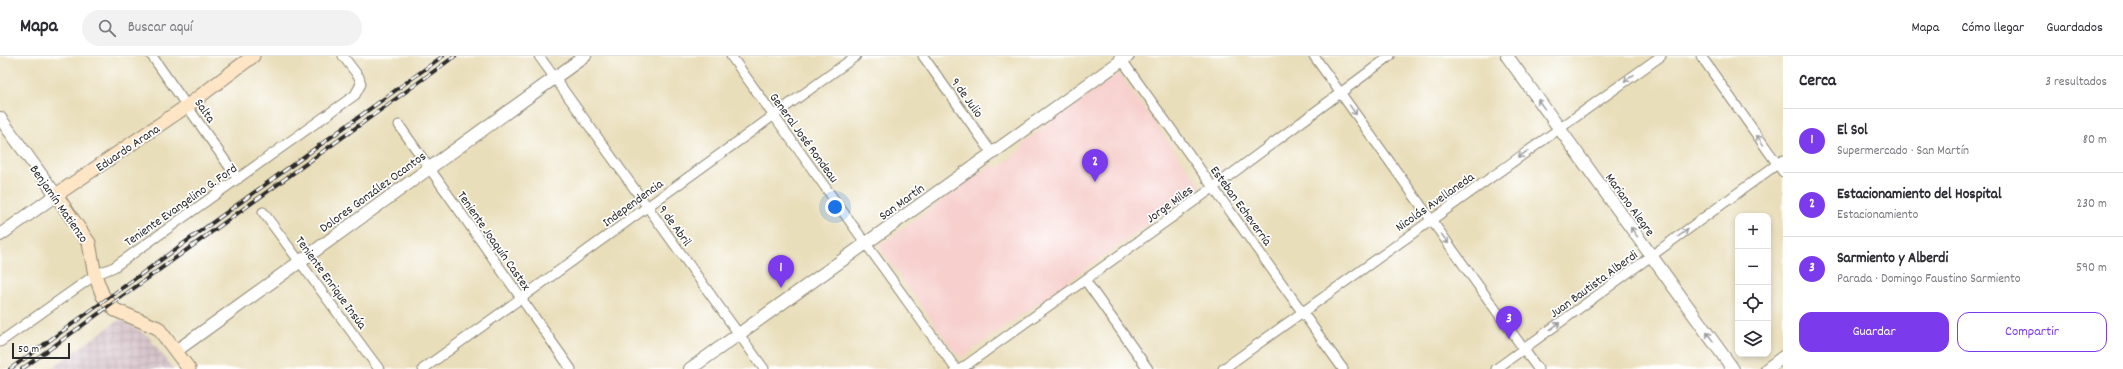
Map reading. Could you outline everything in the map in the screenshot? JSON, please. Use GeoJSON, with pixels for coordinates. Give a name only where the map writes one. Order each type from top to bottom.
{"type":"FeatureCollection","features":[{"type":"Feature","properties":{"kind":"main road","name":"Eduardo Arana"},"geometry":{"type":"LineString","coordinates":[[56,195],[187,106],[253,56]]}},
{"type":"Feature","properties":{"kind":"main road","name":"Benjamín Matienzo"},"geometry":{"type":"LineString","coordinates":[[56,195],[89,243],[95,275],[103,296],[115,310],[158,328],[176,351]]}},
{"type":"Feature","properties":{"kind":"main road"},"geometry":{"type":"LineString","coordinates":[[176,351],[189,369]]}},
{"type":"Feature","properties":{"kind":"street","name":"Salta"},"geometry":{"type":"LineString","coordinates":[[152,56],[238,179]]}},
{"type":"Feature","properties":{"kind":"street","name":"Teniente Evangelino G. Ford"},"geometry":{"type":"LineString","coordinates":[[0,342],[95,275],[114,267],[355,95],[361,84],[358,77],[343,56]]}},
{"type":"Feature","properties":{"kind":"street","name":"9 de Abril"},"geometry":{"type":"LineString","coordinates":[[539,56],[647,207],[740,333],[764,369]]}},
{"type":"Feature","properties":{"kind":"street","name":"Dolores González Ocantos"},"geometry":{"type":"LineString","coordinates":[[176,351],[300,260],[585,56]]}},
{"type":"Feature","properties":{"kind":"street","name":"General José Rondeau"},"geometry":{"type":"LineString","coordinates":[[731,56],[956,369]]}},
{"type":"Feature","properties":{"kind":"street","name":"Independencia"},"geometry":{"type":"LineString","coordinates":[[423,369],[856,56]]}},
{"type":"Feature","properties":{"kind":"street","name":"9 de Julio"},"geometry":{"type":"LineString","coordinates":[[923,56],[992,153]]}},
{"type":"Feature","properties":{"kind":"street"},"geometry":{"type":"LineString","coordinates":[[1314,56],[1538,369]]}},
{"type":"Feature","properties":{"kind":"street","name":"Jorge Miles"},"geometry":{"type":"LineString","coordinates":[[961,369],[1214,187],[1390,56]]}},
{"type":"Feature","properties":{"kind":"street","name":"Mariano Alegre"},"geometry":{"type":"LineString","coordinates":[[1507,56],[1733,369]]}},
{"type":"Feature","properties":{"kind":"street","name":"Nicolás Avellaneda"},"geometry":{"type":"LineString","coordinates":[[1223,369],[1302,311],[1661,56]]}},
{"type":"Feature","properties":{"kind":"street"},"geometry":{"type":"LineString","coordinates":[[1701,56],[1781,165]]}},
{"type":"Feature","properties":{"kind":"street","name":"San Martín"},"geometry":{"type":"LineString","coordinates":[[690,369],[992,153],[1123,57]]}},
{"type":"Feature","properties":{"kind":"street","name":"Esteban Echeverría"},"geometry":{"type":"LineString","coordinates":[[1123,57],[1343,369]]}},
{"type":"Feature","properties":{"kind":"street","name":"Benjamín Matienzo"},"geometry":{"type":"LineString","coordinates":[[0,118],[56,195]]}},
{"type":"Feature","properties":{"kind":"street","name":"Teniente Joaquín Castex"},"geometry":{"type":"LineString","coordinates":[[399,125],[571,369]]}},
{"type":"Feature","properties":{"kind":"street","name":"Juan Bautista Alberdi"},"geometry":{"type":"LineString","coordinates":[[1496,369],[1781,165]]}},
{"type":"Feature","properties":{"kind":"street","name":"Eduardo Arana"},"geometry":{"type":"LineString","coordinates":[[0,235],[56,195]]}},
{"type":"Feature","properties":{"kind":"street","name":"Teniente Enrique Insúa"},"geometry":{"type":"LineString","coordinates":[[263,212],[300,260],[379,369]]}},
{"type":"Feature","properties":{"kind":"street"},"geometry":{"type":"LineString","coordinates":[[1085,280],[1148,369]]}},
{"type":"Feature","properties":{"kind":"street"},"geometry":{"type":"LineString","coordinates":[[1767,369],[1783,357]]}},
{"type":"Feature","properties":{"kind":"shaded area"},"geometry":{"type":"Polygon","coordinates":[[[1116,75],[1120,75],[1199,184],[1199,188],[961,358],[958,354],[956,354],[881,250],[881,244],[993,164],[996,169],[1022,150],[1024,142],[1116,75]]]}},
{"type":"Feature","properties":{"kind":"shaded area"},"geometry":{"type":"Polygon","coordinates":[[[120,319],[148,336],[173,369],[50,369],[120,319]]]}},
{"type":"Feature","properties":{"kind":"railway"},"geometry":{"type":"LineString","coordinates":[[10,369],[443,56]]}},
{"type":"Feature","properties":{"kind":"railway"},"geometry":{"type":"LineString","coordinates":[[22,369],[455,56]]}},
{"type":"Feature","properties":{"kind":"place","name":"Estacionamiento del Hospital"},"geometry":{"type":"Point","coordinates":[1095,182]}},
{"type":"Feature","properties":{"kind":"place","name":"El Sol"},"geometry":{"type":"Point","coordinates":[781,288]}},
{"type":"Feature","properties":{"kind":"place","name":"Sarmiento y Alberdi"},"geometry":{"type":"Point","coordinates":[1509,339]}}]}
